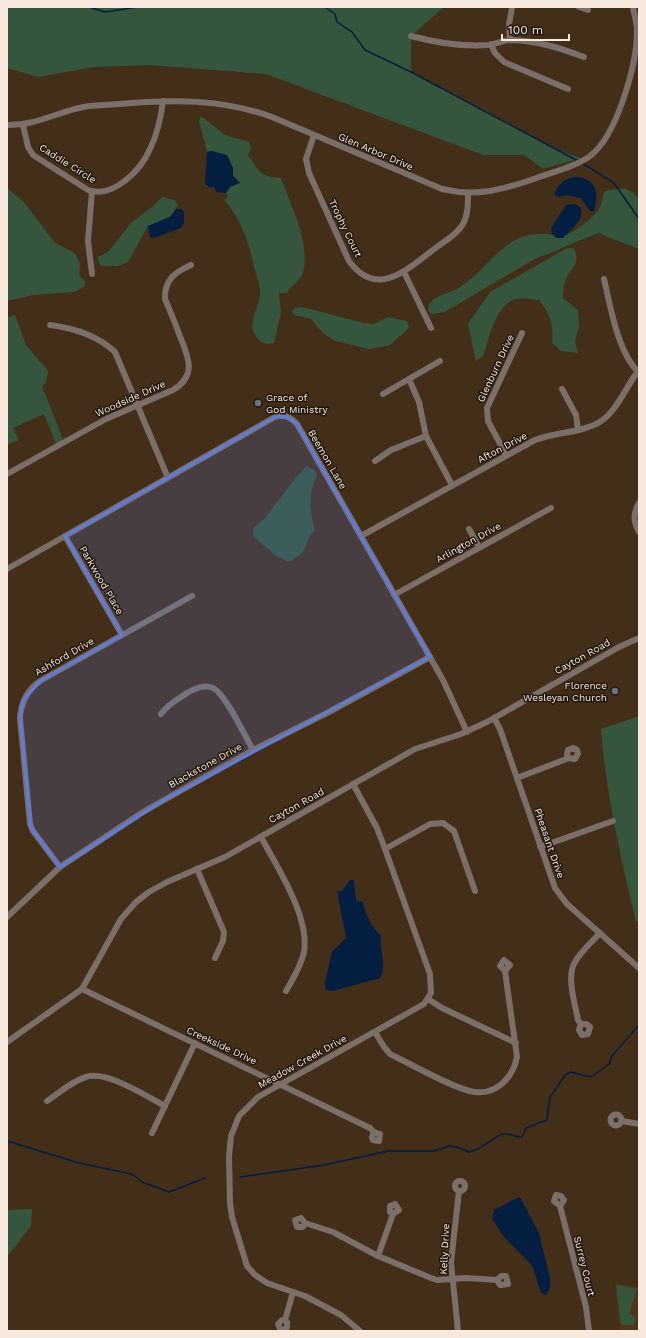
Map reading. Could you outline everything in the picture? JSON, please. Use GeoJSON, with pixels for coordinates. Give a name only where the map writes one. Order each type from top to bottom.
{"type":"FeatureCollection","features":[{"type":"Feature","properties":{"kind":"street"},"geometry":{"type":"LineString","coordinates":[[510,40],[509,24],[512,7]]}},
{"type":"Feature","properties":{"kind":"street"},"geometry":{"type":"LineString","coordinates":[[579,7],[588,10]]}},
{"type":"Feature","properties":{"kind":"street","name":"Glen Arbor Drive"},"geometry":{"type":"LineString","coordinates":[[7,125],[23,125],[83,107],[163,101],[208,102],[238,106],[272,117],[434,186],[468,194],[488,192],[507,188],[581,162],[594,153],[611,129],[620,108],[634,56],[637,32],[633,7]]}},
{"type":"Feature","properties":{"kind":"street","name":"Glen Arbor Drive"},"geometry":{"type":"LineString","coordinates":[[636,19],[639,12]]}},
{"type":"Feature","properties":{"kind":"street"},"geometry":{"type":"LineString","coordinates":[[411,36],[456,45],[491,44],[510,40],[550,45],[584,57]]}},
{"type":"Feature","properties":{"kind":"street"},"geometry":{"type":"LineString","coordinates":[[491,44],[495,53],[504,62],[568,89]]}},
{"type":"Feature","properties":{"kind":"street","name":"Caddie Circle"},"geometry":{"type":"LineString","coordinates":[[23,125],[28,147],[33,155],[92,191],[114,189],[145,159],[154,140],[163,101]]}},
{"type":"Feature","properties":{"kind":"street","name":"Trophy Court"},"geometry":{"type":"LineString","coordinates":[[314,135],[307,154],[308,169],[349,261],[360,272],[375,279],[390,278],[404,272],[461,227],[467,215],[468,194]]}},
{"type":"Feature","properties":{"kind":"street"},"geometry":{"type":"LineString","coordinates":[[92,191],[88,240],[92,274]]}},
{"type":"Feature","properties":{"kind":"street","name":"Woodside Drive"},"geometry":{"type":"LineString","coordinates":[[7,474],[106,419],[178,387],[188,374],[188,357],[165,299],[165,292],[169,280],[173,275],[178,270],[191,265]]}},
{"type":"Feature","properties":{"kind":"street"},"geometry":{"type":"LineString","coordinates":[[404,272],[431,328]]}},
{"type":"Feature","properties":{"kind":"street"},"geometry":{"type":"LineString","coordinates":[[604,279],[613,316],[626,357],[639,371]]}},
{"type":"Feature","properties":{"kind":"street"},"geometry":{"type":"LineString","coordinates":[[50,325],[75,329],[111,349],[118,357],[168,478]]}},
{"type":"Feature","properties":{"kind":"street","name":"Glenburn Drive"},"geometry":{"type":"LineString","coordinates":[[506,456],[488,421],[487,408],[522,333]]}},
{"type":"Feature","properties":{"kind":"street"},"geometry":{"type":"LineString","coordinates":[[383,394],[440,361]]}},
{"type":"Feature","properties":{"kind":"street","name":"Afton Drive"},"geometry":{"type":"LineString","coordinates":[[361,536],[452,485],[545,436],[578,430],[602,421],[615,406],[639,371]]}},
{"type":"Feature","properties":{"kind":"street"},"geometry":{"type":"LineString","coordinates":[[409,379],[419,402],[426,436],[452,485]]}},
{"type":"Feature","properties":{"kind":"street"},"geometry":{"type":"LineString","coordinates":[[562,389],[576,415],[578,430]]}},
{"type":"Feature","properties":{"kind":"street","name":"Beemon Lane"},"geometry":{"type":"LineString","coordinates":[[7,569],[275,417],[286,416],[297,424],[443,680],[467,732]]}},
{"type":"Feature","properties":{"kind":"street"},"geometry":{"type":"LineString","coordinates":[[375,460],[391,450],[426,436]]}},
{"type":"Feature","properties":{"kind":"street"},"geometry":{"type":"LineString","coordinates":[[639,502],[634,520],[639,532]]}},
{"type":"Feature","properties":{"kind":"street","name":"Arlington Drive"},"geometry":{"type":"LineString","coordinates":[[394,595],[551,508]]}},
{"type":"Feature","properties":{"kind":"street"},"geometry":{"type":"LineString","coordinates":[[469,529],[479,547]]}},
{"type":"Feature","properties":{"kind":"street","name":"Parkwood Place"},"geometry":{"type":"LineString","coordinates":[[65,536],[122,635]]}},
{"type":"Feature","properties":{"kind":"street","name":"Ashford Drive"},"geometry":{"type":"LineString","coordinates":[[60,867],[33,831],[30,824],[20,718],[21,706],[28,691],[40,681],[192,596]]}},
{"type":"Feature","properties":{"kind":"street","name":"Cayton Road"},"geometry":{"type":"LineString","coordinates":[[7,1042],[70,999],[82,989],[114,930],[130,908],[156,888],[225,857],[415,749],[467,732],[619,646],[639,638]]}},
{"type":"Feature","properties":{"kind":"street","name":"Blackstone Drive"},"geometry":{"type":"LineString","coordinates":[[7,917],[60,867],[143,812],[253,750],[328,712],[430,657]]}},
{"type":"Feature","properties":{"kind":"street"},"geometry":{"type":"LineString","coordinates":[[161,714],[167,706],[195,689],[204,686],[212,688],[222,695],[253,750]]}},
{"type":"Feature","properties":{"kind":"street","name":"Pheasant Drive"},"geometry":{"type":"LineString","coordinates":[[494,718],[500,729],[552,883],[567,904],[639,968]]}},
{"type":"Feature","properties":{"kind":"street"},"geometry":{"type":"LineString","coordinates":[[517,778],[569,758]]}},
{"type":"Feature","properties":{"kind":"street"},"geometry":{"type":"LineString","coordinates":[[354,784],[377,828],[430,974],[432,987],[428,999],[442,1008],[516,1043]]}},
{"type":"Feature","properties":{"kind":"street"},"geometry":{"type":"LineString","coordinates":[[540,847],[613,821]]}},
{"type":"Feature","properties":{"kind":"street"},"geometry":{"type":"LineString","coordinates":[[385,849],[430,824],[442,823],[454,831],[475,891]]}},
{"type":"Feature","properties":{"kind":"street"},"geometry":{"type":"LineString","coordinates":[[261,837],[287,884],[304,932],[302,958],[286,991]]}},
{"type":"Feature","properties":{"kind":"street"},"geometry":{"type":"LineString","coordinates":[[197,869],[224,932],[223,941],[215,958]]}},
{"type":"Feature","properties":{"kind":"street"},"geometry":{"type":"LineString","coordinates":[[581,1024],[578,1020],[572,978],[572,967],[578,957],[600,933]]}},
{"type":"Feature","properties":{"kind":"street"},"geometry":{"type":"LineString","coordinates":[[375,1032],[384,1048],[390,1054],[462,1088],[475,1092],[492,1090],[505,1081],[516,1062],[518,1052],[505,971]]}},
{"type":"Feature","properties":{"kind":"street","name":"Creekside Drive"},"geometry":{"type":"LineString","coordinates":[[82,989],[370,1128],[374,1132]]}},
{"type":"Feature","properties":{"kind":"street","name":"Meadow Creek Drive"},"geometry":{"type":"LineString","coordinates":[[360,1331],[341,1314],[305,1296],[267,1283],[255,1276],[247,1266],[236,1231],[230,1203],[229,1156],[231,1136],[235,1122],[249,1103],[280,1084],[424,1004],[428,999]]}},
{"type":"Feature","properties":{"kind":"street"},"geometry":{"type":"LineString","coordinates":[[152,1133],[195,1043]]}},
{"type":"Feature","properties":{"kind":"street"},"geometry":{"type":"LineString","coordinates":[[47,1101],[80,1079],[96,1075],[107,1078],[165,1106]]}},
{"type":"Feature","properties":{"kind":"street"},"geometry":{"type":"LineString","coordinates":[[622,1121],[639,1124]]}},
{"type":"Feature","properties":{"kind":"street","name":"Kelly Drive"},"geometry":{"type":"LineString","coordinates":[[458,1331],[451,1262],[459,1191]]}},
{"type":"Feature","properties":{"kind":"street","name":"Surrey Court"},"geometry":{"type":"LineString","coordinates":[[560,1206],[586,1308],[589,1331]]}},
{"type":"Feature","properties":{"kind":"street"},"geometry":{"type":"LineString","coordinates":[[378,1256],[393,1214]]}},
{"type":"Feature","properties":{"kind":"street"},"geometry":{"type":"LineString","coordinates":[[305,1224],[333,1232],[378,1256],[437,1280],[478,1278],[497,1280]]}},
{"type":"Feature","properties":{"kind":"street"},"geometry":{"type":"LineString","coordinates":[[285,1320],[293,1292]]}},
{"type":"Feature","properties":{"kind":"highlighted area"},"geometry":{"type":"Polygon","coordinates":[[[286,416],[297,424],[430,657],[164,800],[60,867],[31,828],[20,718],[23,701],[40,681],[122,635],[65,536],[275,417],[286,416]]]}},
{"type":"Feature","properties":{"kind":"shaded area"},"geometry":{"type":"Polygon","coordinates":[[[615,1283],[639,1288],[639,1331],[620,1331],[615,1283]]]}},
{"type":"Feature","properties":{"kind":"green space"},"geometry":{"type":"Polygon","coordinates":[[[7,7],[444,7],[411,36],[411,72],[563,152],[581,158],[543,169],[524,155],[483,155],[266,74],[148,65],[94,67],[39,77],[7,68],[7,7]]]}},
{"type":"Feature","properties":{"kind":"green space"},"geometry":{"type":"Polygon","coordinates":[[[201,116],[225,135],[249,142],[251,149],[248,155],[258,169],[264,175],[281,178],[302,236],[305,261],[303,272],[300,278],[287,293],[279,293],[281,313],[274,343],[271,344],[264,343],[258,339],[253,330],[252,325],[254,315],[260,296],[259,284],[241,225],[225,201],[228,195],[226,193],[229,187],[240,182],[233,176],[233,168],[212,151],[207,152],[199,121],[201,116]]]}},
{"type":"Feature","properties":{"kind":"green space"},"geometry":{"type":"Polygon","coordinates":[[[7,188],[24,202],[55,243],[76,255],[80,264],[79,275],[85,281],[84,287],[74,292],[34,295],[7,301],[7,188]]]}},
{"type":"Feature","properties":{"kind":"green space"},"geometry":{"type":"Polygon","coordinates":[[[624,188],[639,198],[639,249],[598,233],[533,260],[445,312],[431,314],[428,310],[429,305],[434,299],[455,290],[466,283],[494,256],[515,240],[526,236],[540,234],[547,234],[557,238],[562,237],[580,227],[596,213],[600,207],[605,191],[624,188]]]}},
{"type":"Feature","properties":{"kind":"green space"},"geometry":{"type":"Polygon","coordinates":[[[162,197],[175,200],[178,205],[170,217],[148,226],[128,262],[118,266],[101,266],[98,257],[109,251],[131,223],[152,207],[162,197]]]}},
{"type":"Feature","properties":{"kind":"green space"},"geometry":{"type":"Polygon","coordinates":[[[567,248],[574,248],[577,259],[565,282],[563,288],[563,298],[578,310],[579,327],[575,341],[578,353],[561,351],[552,343],[552,326],[546,310],[539,300],[520,298],[510,302],[499,314],[494,322],[484,355],[476,361],[468,324],[490,292],[567,248]]]}},
{"type":"Feature","properties":{"kind":"green space"},"geometry":{"type":"Polygon","coordinates":[[[302,307],[364,323],[374,324],[388,317],[407,321],[409,328],[390,345],[369,349],[335,341],[323,333],[311,319],[294,315],[292,311],[295,308],[302,307]]]}},
{"type":"Feature","properties":{"kind":"green space"},"geometry":{"type":"Polygon","coordinates":[[[15,315],[26,345],[48,371],[46,383],[42,386],[64,442],[57,446],[44,414],[13,428],[19,440],[7,445],[7,317],[15,315]]]}},
{"type":"Feature","properties":{"kind":"green space"},"geometry":{"type":"Polygon","coordinates":[[[306,466],[314,469],[317,474],[312,489],[311,499],[315,530],[310,535],[303,552],[290,562],[276,556],[253,536],[254,528],[265,518],[306,466]]]}},
{"type":"Feature","properties":{"kind":"green space"},"geometry":{"type":"Polygon","coordinates":[[[639,716],[639,920],[636,922],[610,802],[601,729],[639,716]]]}},
{"type":"Feature","properties":{"kind":"green space"},"geometry":{"type":"Polygon","coordinates":[[[32,1209],[31,1226],[7,1257],[7,1210],[32,1209]]]}},
{"type":"Feature","properties":{"kind":"green space"},"geometry":{"type":"Polygon","coordinates":[[[616,1285],[637,1289],[629,1314],[636,1317],[633,1325],[621,1325],[616,1285]]]}},
{"type":"Feature","properties":{"kind":"water"},"geometry":{"type":"Polygon","coordinates":[[[212,151],[227,155],[233,168],[233,176],[240,183],[230,187],[226,193],[216,192],[215,188],[209,187],[205,184],[207,152],[212,151]]]}},
{"type":"Feature","properties":{"kind":"water"},"geometry":{"type":"Polygon","coordinates":[[[576,177],[588,180],[595,188],[596,204],[594,211],[590,211],[581,198],[565,195],[559,197],[554,195],[562,182],[576,177]]]}},
{"type":"Feature","properties":{"kind":"water"},"geometry":{"type":"Polygon","coordinates":[[[575,204],[581,208],[581,217],[579,221],[563,238],[557,238],[552,234],[551,228],[566,205],[575,204]]]}},
{"type":"Feature","properties":{"kind":"water"},"geometry":{"type":"Polygon","coordinates":[[[176,209],[181,209],[184,212],[184,223],[181,228],[154,238],[150,237],[148,226],[170,217],[176,209]]]}},
{"type":"Feature","properties":{"kind":"water"},"geometry":{"type":"Polygon","coordinates":[[[350,880],[354,880],[356,900],[363,902],[365,912],[369,920],[381,936],[383,963],[382,973],[380,978],[333,991],[326,990],[325,982],[332,952],[346,938],[337,891],[342,891],[350,880]]]}},
{"type":"Feature","properties":{"kind":"water"},"geometry":{"type":"Polygon","coordinates":[[[519,1197],[539,1233],[550,1278],[550,1289],[546,1295],[541,1293],[532,1265],[505,1238],[492,1219],[494,1210],[519,1197]]]}},
{"type":"Feature","properties":{"kind":"waterway"},"geometry":{"type":"LineString","coordinates":[[89,7],[105,12],[138,7]]}},
{"type":"Feature","properties":{"kind":"waterway"},"geometry":{"type":"LineString","coordinates":[[325,7],[335,14],[337,22],[352,32],[365,50],[411,72],[578,161]]}},
{"type":"Feature","properties":{"kind":"waterway"},"geometry":{"type":"LineString","coordinates":[[582,163],[614,183],[639,219]]}},
{"type":"Feature","properties":{"kind":"waterway"},"geometry":{"type":"LineString","coordinates":[[240,1177],[324,1165],[388,1151],[434,1151],[449,1146],[457,1147],[469,1152],[479,1149],[499,1135],[508,1134],[522,1137],[526,1128],[547,1120],[550,1097],[566,1074],[570,1072],[591,1077],[609,1064],[612,1056],[639,1025]]}},
{"type":"Feature","properties":{"kind":"waterway"},"geometry":{"type":"LineString","coordinates":[[7,1141],[79,1163],[132,1174],[142,1182],[169,1192],[205,1178]]}},
{"type":"Feature","properties":{"kind":"place","name":"Grace of God Ministry"},"geometry":{"type":"Point","coordinates":[258,403]}},
{"type":"Feature","properties":{"kind":"place","name":"Florence Wesleyan Church"},"geometry":{"type":"Point","coordinates":[615,691]}}]}
